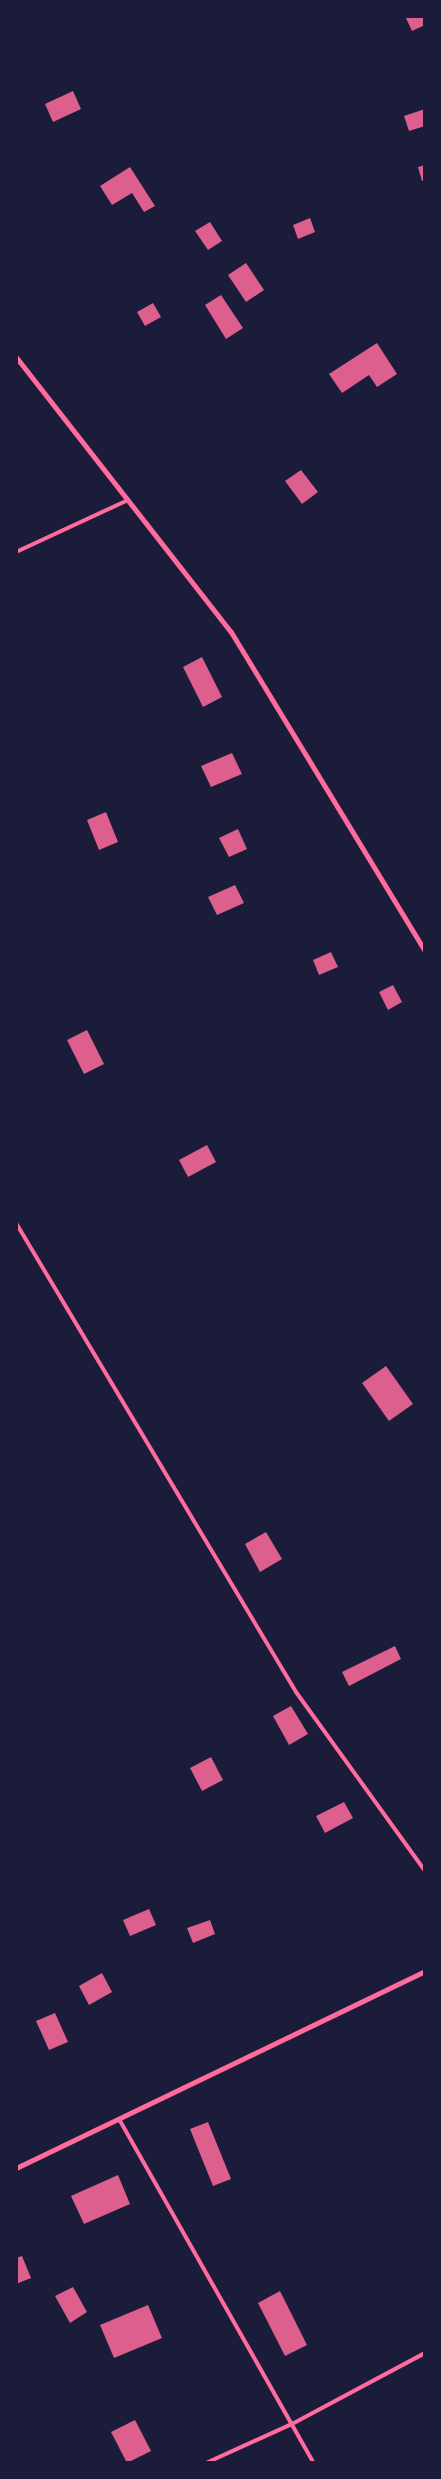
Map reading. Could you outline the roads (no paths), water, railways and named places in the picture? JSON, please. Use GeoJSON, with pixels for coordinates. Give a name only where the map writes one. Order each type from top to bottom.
{"type":"FeatureCollection","features":[{"type":"Feature","properties":{"kind":"street"},"geometry":{"type":"LineString","coordinates":[[16,357],[231,632],[425,951]]}},
{"type":"Feature","properties":{"kind":"street"},"geometry":{"type":"LineString","coordinates":[[16,2168],[425,1971]]}},
{"type":"Feature","properties":{"kind":"lane"},"geometry":{"type":"LineString","coordinates":[[16,552],[128,500]]}},
{"type":"Feature","properties":{"kind":"lane"},"geometry":{"type":"LineString","coordinates":[[16,1223],[296,1692],[425,1871]]}},
{"type":"Feature","properties":{"kind":"lane"},"geometry":{"type":"LineString","coordinates":[[118,2119],[314,2463]]}},
{"type":"Feature","properties":{"kind":"lane"},"geometry":{"type":"LineString","coordinates":[[206,2463],[292,2424],[425,2353]]}}]}
